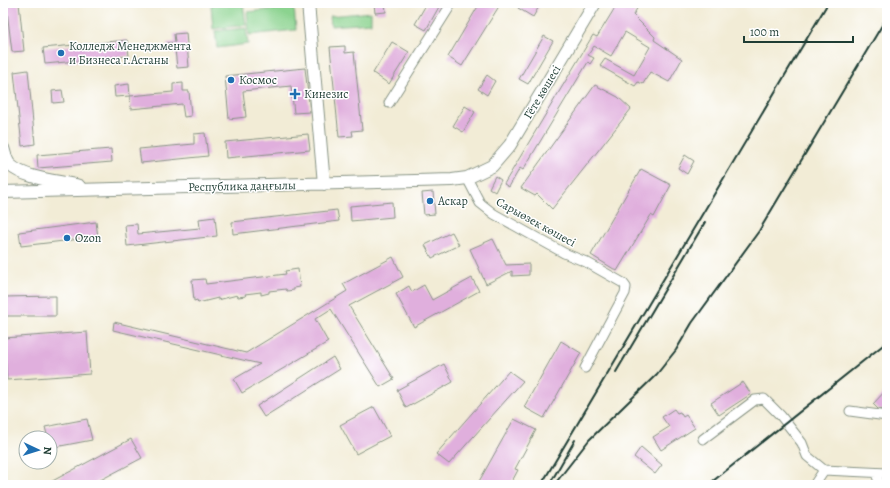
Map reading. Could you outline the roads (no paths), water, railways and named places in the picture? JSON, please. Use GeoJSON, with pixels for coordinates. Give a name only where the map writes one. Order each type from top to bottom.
{"type":"FeatureCollection","features":[{"type":"Feature","properties":{"kind":"main road"},"geometry":{"type":"LineString","coordinates":[[308,3],[324,184]]}},
{"type":"Feature","properties":{"kind":"main road","name":"Гёте көшесі"},"geometry":{"type":"LineString","coordinates":[[480,173],[492,166],[510,145],[595,3]]}},
{"type":"Feature","properties":{"kind":"main road"},"geometry":{"type":"LineString","coordinates":[[3,148],[10,164],[27,174],[97,190]]}},
{"type":"Feature","properties":{"kind":"main road","name":"Республика даңғылы"},"geometry":{"type":"LineString","coordinates":[[3,192],[452,180],[467,178],[480,173]]}},
{"type":"Feature","properties":{"kind":"main road"},"geometry":{"type":"LineString","coordinates":[[3,187],[3,192]]}},
{"type":"Feature","properties":{"kind":"street"},"geometry":{"type":"LineString","coordinates":[[390,103],[452,3]]}},
{"type":"Feature","properties":{"kind":"street","name":"Сарыөзек көшесі"},"geometry":{"type":"LineString","coordinates":[[467,178],[480,204],[494,214],[564,253],[586,262],[623,283],[626,287],[625,292],[585,368]]}},
{"type":"Feature","properties":{"kind":"street"},"geometry":{"type":"LineString","coordinates":[[703,439],[755,400],[764,399],[782,416],[802,442],[807,456],[824,470],[887,473]]}},
{"type":"Feature","properties":{"kind":"street"},"geometry":{"type":"LineString","coordinates":[[850,411],[887,416]]}},
{"type":"Feature","properties":{"kind":"street"},"geometry":{"type":"LineString","coordinates":[[814,485],[824,470]]}},
{"type":"Feature","properties":{"kind":"street"},"geometry":{"type":"LineString","coordinates":[[876,473],[880,485]]}},
{"type":"Feature","properties":{"kind":"railway"},"geometry":{"type":"LineString","coordinates":[[541,485],[828,3]]}},
{"type":"Feature","properties":{"kind":"railway"},"geometry":{"type":"LineString","coordinates":[[554,485],[589,440],[657,374],[676,350],[692,323],[759,231],[887,17]]}},
{"type":"Feature","properties":{"kind":"railway"},"geometry":{"type":"LineString","coordinates":[[616,372],[705,222]]}},
{"type":"Feature","properties":{"kind":"railway"},"geometry":{"type":"LineString","coordinates":[[708,485],[887,342]]}},
{"type":"Feature","properties":{"kind":"railway"},"geometry":{"type":"LineString","coordinates":[[552,480],[575,440]]}},
{"type":"Feature","properties":{"kind":"place","name":"Колледж Менеджмента и Бизнеса г.Астаны"},"geometry":{"type":"Point","coordinates":[61,53]}},
{"type":"Feature","properties":{"kind":"place","name":"Космос"},"geometry":{"type":"Point","coordinates":[231,80]}},
{"type":"Feature","properties":{"kind":"place","name":"Кинезис"},"geometry":{"type":"Point","coordinates":[295,94]}},
{"type":"Feature","properties":{"kind":"place","name":"Аскар"},"geometry":{"type":"Point","coordinates":[430,201]}},
{"type":"Feature","properties":{"kind":"place","name":"Ozon"},"geometry":{"type":"Point","coordinates":[67,238]}}]}
